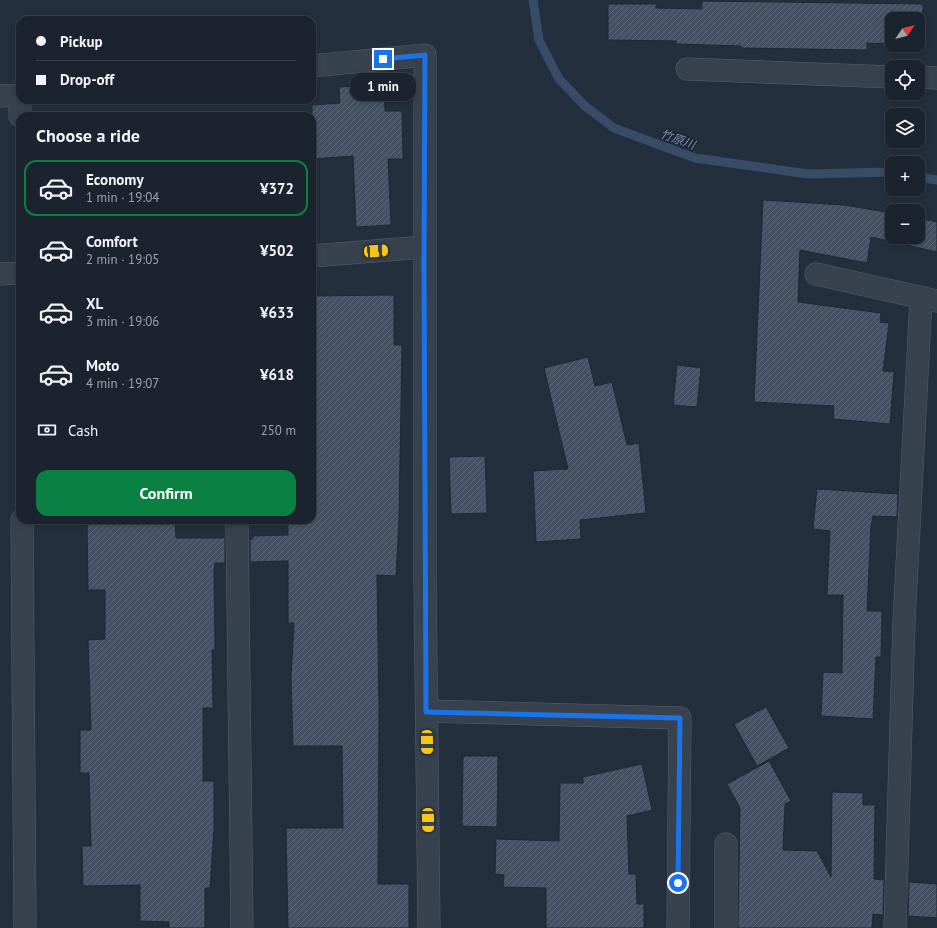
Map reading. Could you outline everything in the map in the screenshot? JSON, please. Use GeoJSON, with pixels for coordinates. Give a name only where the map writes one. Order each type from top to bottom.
{"type":"FeatureCollection","features":[{"type":"Feature","properties":{"kind":"street"},"geometry":{"type":"LineString","coordinates":[[316,66],[425,55],[424,247],[426,712],[429,928]]}},
{"type":"Feature","properties":{"kind":"street"},"geometry":{"type":"LineString","coordinates":[[687,69],[885,77]]}},
{"type":"Feature","properties":{"kind":"street"},"geometry":{"type":"LineString","coordinates":[[925,78],[937,78]]}},
{"type":"Feature","properties":{"kind":"street"},"geometry":{"type":"LineString","coordinates":[[0,96],[16,95]]}},
{"type":"Feature","properties":{"kind":"street"},"geometry":{"type":"LineString","coordinates":[[316,256],[424,247]]}},
{"type":"Feature","properties":{"kind":"street"},"geometry":{"type":"LineString","coordinates":[[0,274],[16,273]]}},
{"type":"Feature","properties":{"kind":"street"},"geometry":{"type":"LineString","coordinates":[[816,274],[929,299],[904,622],[895,928]]}},
{"type":"Feature","properties":{"kind":"street"},"geometry":{"type":"LineString","coordinates":[[22,524],[25,928]]}},
{"type":"Feature","properties":{"kind":"street"},"geometry":{"type":"LineString","coordinates":[[237,524],[242,928]]}},
{"type":"Feature","properties":{"kind":"street"},"geometry":{"type":"LineString","coordinates":[[426,712],[680,718],[678,928]]}},
{"type":"Feature","properties":{"kind":"street"},"geometry":{"type":"LineString","coordinates":[[726,844],[726,928]]}},
{"type":"Feature","properties":{"kind":"building"},"geometry":{"type":"Polygon","coordinates":[[[702,1],[923,4],[923,12],[885,12],[885,44],[867,43],[867,50],[741,48],[741,46],[676,44],[676,41],[608,40],[608,4],[656,4],[656,8],[702,9],[702,1]]]}},
{"type":"Feature","properties":{"kind":"building"},"geometry":{"type":"Polygon","coordinates":[[[384,84],[385,111],[402,111],[403,159],[388,159],[391,225],[356,227],[353,156],[316,159],[316,112],[312,112],[312,105],[340,103],[339,87],[384,84]]]}},
{"type":"Feature","properties":{"kind":"building"},"geometry":{"type":"Polygon","coordinates":[[[763,200],[844,205],[885,212],[885,240],[871,237],[867,263],[800,250],[798,302],[881,313],[880,322],[889,323],[883,371],[894,372],[890,424],[833,419],[834,406],[754,402],[763,200]]]}},
{"type":"Feature","properties":{"kind":"building"},"geometry":{"type":"Polygon","coordinates":[[[925,219],[937,222],[937,252],[902,244],[925,244],[925,219]]]}},
{"type":"Feature","properties":{"kind":"building"},"geometry":{"type":"Polygon","coordinates":[[[394,295],[394,345],[402,345],[399,520],[396,576],[377,575],[379,708],[378,884],[409,884],[409,928],[288,928],[286,828],[343,828],[342,746],[293,746],[291,677],[294,623],[288,623],[288,561],[250,562],[250,539],[253,539],[253,536],[288,535],[288,524],[316,524],[316,296],[394,295]]]}},
{"type":"Feature","properties":{"kind":"building"},"geometry":{"type":"Polygon","coordinates":[[[588,357],[595,386],[612,382],[627,445],[639,443],[646,513],[580,520],[581,539],[536,542],[533,471],[568,469],[544,368],[588,357]]]}},
{"type":"Feature","properties":{"kind":"building"},"geometry":{"type":"Polygon","coordinates":[[[677,365],[701,368],[697,407],[673,405],[677,365]]]}},
{"type":"Feature","properties":{"kind":"building"},"geometry":{"type":"Polygon","coordinates":[[[485,456],[487,513],[451,514],[449,457],[485,456]]]}},
{"type":"Feature","properties":{"kind":"building"},"geometry":{"type":"Polygon","coordinates":[[[817,489],[898,494],[897,517],[873,516],[871,526],[867,611],[882,611],[881,657],[876,657],[873,719],[821,716],[823,672],[842,673],[843,595],[827,595],[830,531],[813,529],[817,489]]]}},
{"type":"Feature","properties":{"kind":"building"},"geometry":{"type":"Polygon","coordinates":[[[87,524],[175,524],[176,538],[225,538],[225,563],[215,563],[214,572],[215,650],[212,650],[213,708],[203,708],[203,781],[214,781],[214,829],[210,888],[205,888],[205,928],[169,928],[169,922],[140,921],[140,885],[83,886],[82,846],[91,846],[89,773],[80,773],[80,730],[91,730],[88,640],[105,639],[105,590],[88,590],[87,524]]]}},
{"type":"Feature","properties":{"kind":"building"},"geometry":{"type":"Polygon","coordinates":[[[766,707],[789,748],[757,766],[734,724],[766,707]]]}},
{"type":"Feature","properties":{"kind":"building"},"geometry":{"type":"Polygon","coordinates":[[[463,756],[498,756],[497,827],[462,826],[463,756]]]}},
{"type":"Feature","properties":{"kind":"building"},"geometry":{"type":"Polygon","coordinates":[[[769,761],[791,801],[785,804],[783,850],[817,851],[831,877],[832,792],[863,793],[863,805],[875,805],[874,879],[884,880],[883,915],[873,914],[872,928],[738,928],[740,808],[727,784],[769,761]]]}},
{"type":"Feature","properties":{"kind":"building"},"geometry":{"type":"Polygon","coordinates":[[[642,764],[652,810],[627,816],[629,874],[636,874],[637,904],[644,904],[644,928],[546,928],[546,888],[503,887],[504,875],[495,874],[496,839],[559,841],[560,783],[583,783],[583,777],[642,764]]]}},
{"type":"Feature","properties":{"kind":"building"},"geometry":{"type":"Polygon","coordinates":[[[909,882],[937,884],[937,918],[908,916],[909,882]]]}},
{"type":"Feature","properties":{"kind":"waterway","name":"竹原川"},"geometry":{"type":"LineString","coordinates":[[533,0],[539,40],[559,79],[585,106],[614,128],[695,158],[808,174],[885,172]]}},
{"type":"Feature","properties":{"kind":"waterway","name":"竹原川"},"geometry":{"type":"LineString","coordinates":[[925,178],[937,180]]}},
{"type":"Feature","properties":{"kind":"route"},"geometry":{"type":"LineString","coordinates":[[383,59],[425,55],[424,582],[426,712],[680,718],[678,883]]}}]}
